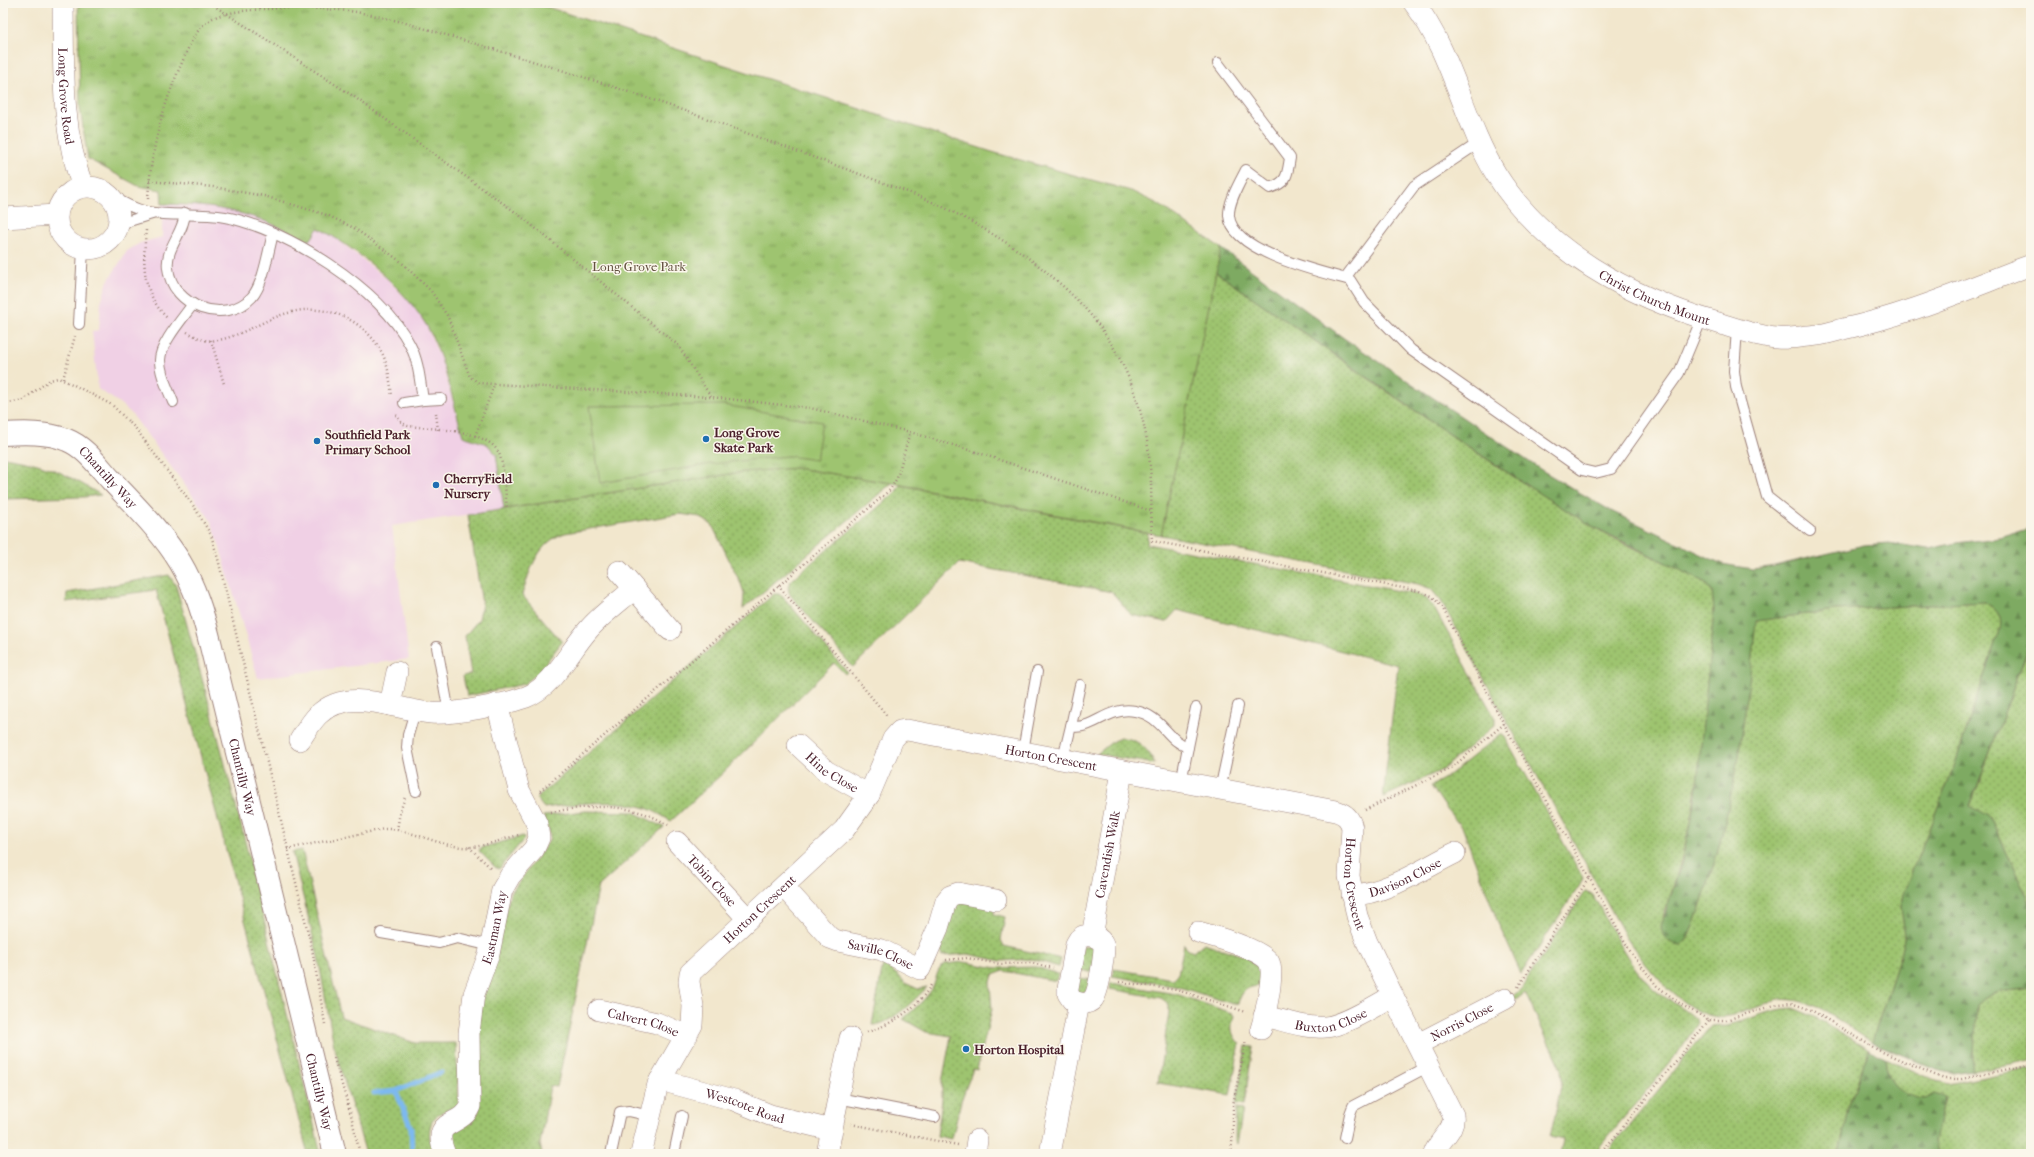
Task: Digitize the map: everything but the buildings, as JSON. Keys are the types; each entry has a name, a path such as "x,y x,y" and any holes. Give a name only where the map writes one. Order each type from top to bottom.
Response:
{"street":[{"name":"Long Grove Road","path":"63,3 65,105 74,165 83,187"},
{"name":"Christ Church Mount","path":"1414,3 1427,20 1440,44 1480,142 1496,174 1518,206 1551,238 1578,259 1610,278 1653,300 1737,329 1777,338 1811,336 1856,327 1897,316 2031,265"},
{"path":"83,187 95,188 106,193 117,208 119,218 117,229 113,236 103,245 93,249 83,249 73,245 64,238 57,225 57,215 60,204 72,191 83,187"},
{"path":"3,218 57,215"},
{"name":"Chantilly Way","path":"3,424 36,423 50,429 71,442 91,458 167,543 187,574 198,601 210,642 335,1154"},
{"name":"Chantilly Way","path":"3,434 50,436 71,442"},
{"path":"619,571 670,630"},
{"path":"300,740 318,715 335,705 363,700 415,711 449,713 525,697 541,688 592,626 634,589"},
{"path":"390,705 397,672"},
{"path":"497,704 517,786 533,817"},
{"name":"Horton Crescent","path":"641,1154 660,1080 687,1036 692,1025 692,997 688,982 690,973 840,835 869,795 893,739 900,731 915,731 1023,751 1122,772 1336,811 1349,818 1353,832 1349,869 1352,895 1363,933 1393,996 1452,1111 1454,1119 1451,1128 1437,1145 1434,1154"},
{"name":"Hine Close","path":"798,745 826,771 869,795"},
{"name":"Cavendish Walk","path":"1092,936 1122,772"},
{"name":"Eastman Way","path":"445,1154 440,1141 441,1131 449,1123 464,1115 470,1106 469,1033 470,1010 475,988 491,946 499,898 506,882 536,845 539,838 533,817"},
{"name":"Tobin Close","path":"678,842 748,919"},
{"name":"Davison Close","path":"1352,895 1368,894 1381,889 1455,853"},
{"name":"Saville Close","path":"784,887 830,938 882,950 918,974 938,928 946,901 950,896 958,893 996,900"},
{"path":"1198,932 1257,953 1269,962 1272,972 1262,1022"},
{"path":"1086,936 1092,936 1102,941 1104,946 1098,978 1093,999 1087,1003 1079,1003 1071,999 1068,992 1074,954 1079,939 1086,936"},
{"name":"Buxton Close","path":"1262,1022 1311,1027 1328,1027 1340,1023 1393,996"},
{"name":"Norris Close","path":"1418,1044 1505,999"},
{"path":"1050,1154 1079,1003"},
{"name":"Calvert Close","path":"599,1010 656,1023 687,1036"},
{"path":"827,1154 850,1038"},
{"name":"Westcote Road","path":"660,1080 734,1100 770,1115 832,1125"}],"lane":[{"path":"1218,63 1290,158 1287,175 1281,184 1270,188 1246,170 1234,195 1229,216 1235,231 1255,248 1299,265 1350,280 1364,302 1411,350 1582,470 1595,473 1611,469 1679,373 1702,318"},
{"path":"1345,278 1414,186 1480,142"},
{"path":"106,193 131,207 147,212 185,213 231,218 274,234 302,248 334,268 368,294 386,312 402,332 413,350 423,400"},
{"path":"117,229 136,218 158,213"},
{"path":"185,213 181,230 169,255 168,268 175,288 193,304 207,310 223,311 238,307 251,298 260,280 274,234"},
{"path":"79,324 83,249"},
{"path":"173,402 163,373 161,358 165,345 193,304"},
{"path":"1737,329 1734,371 1736,387 1767,497 1810,531"},
{"path":"404,404 423,400 441,399"},
{"path":"437,647 449,713"},
{"path":"1023,751 1037,672"},
{"path":"1063,760 1080,685"},
{"path":"1220,790 1238,706"},
{"path":"1180,782 1196,708"},
{"path":"415,711 406,748 416,791"},
{"path":"1071,726 1082,727 1114,711 1135,711 1153,718 1179,743 1188,747"},
{"path":"381,933 439,943 457,938 491,946"},
{"path":"1345,1138 1350,1114 1354,1106 1429,1066"},
{"path":"838,1098 935,1117"},
{"path":"611,1154 620,1112 624,1111 650,1116"},
{"path":"674,1154 682,1116"}],"path":[{"path":"210,3 353,96 518,214 678,345 711,397"},
{"path":"147,212 149,181 160,120 176,76 196,33 209,20 225,14 265,10 322,8 371,15 565,71 664,103 890,186 957,214 1014,249 1053,277 1080,302 1106,336 1127,372 1142,418 1149,452 1152,541 1419,590 1432,596 1442,607 1504,724 1630,951 1650,979 1672,998 1709,1020 1726,1020 1778,1004 1791,1004 1815,1012 1878,1050 1944,1079 1962,1079 2031,1064"},
{"path":"149,181 214,187 264,196 327,215 354,228 391,254 424,284 448,317 470,377 479,383 711,397 810,408 910,432 979,453 1151,511"},
{"path":"145,241 144,271 150,293 159,310 178,327 200,338 211,340 228,337 293,311 317,310 336,314 360,327 379,348 387,367 393,402"},
{"path":"3,404 29,397 54,378 62,379 79,324"},
{"path":"211,340 224,384"},
{"path":"475,436 494,385"},
{"path":"394,408 400,420 408,426 475,436 489,441 498,451 502,467 507,508"},
{"path":"533,817 778,585 890,490 897,478 910,432"},
{"path":"778,585 900,731"},
{"path":"1349,818 1450,769 1504,724"},
{"path":"397,830 404,799 409,793 416,791"},
{"path":"287,849 378,830 397,830 433,842 469,847 543,813 568,809 626,808 651,816 684,836 678,842"},
{"path":"469,847 506,882"},
{"path":"1505,999 1518,986 1589,878"},
{"path":"1599,1154 1614,1138 1709,1020"},
{"path":"1230,1154 1233,1132 1233,1105 1243,1048 1246,1040 1262,1022"},
{"path":"832,1125 976,1147"}],"shaded area":[{"name":"Southfield Park Primary School","path":"162,204 212,207 241,212 275,225 307,241 312,238 318,227 333,236 387,279 411,304 426,325 441,361 463,436 487,444 496,454 504,509 392,526 409,659 258,678 216,534 210,519 131,413 118,402 98,389 92,331 99,330 101,302 108,281 127,251 140,243 162,237"}],"green space":[{"name":"Long Grove Park","path":"78,3 535,3 992,152 1131,191 1158,204 1221,248 1161,535 892,483 796,468 743,472 504,509 496,454 487,444 463,436 445,371 431,334 411,303 366,260 349,247 318,228 312,238 307,241 288,231 254,217 237,212 202,206 162,204 161,190 138,186 88,159 80,108"},
{"path":"1221,248 1345,339 1543,471 1613,512 1722,564 1752,569 1770,567 1864,545 1889,543 1929,549 1956,543 1999,538 2031,528 2031,640 1970,806 1988,816 1992,821 2031,905 2031,988 1995,993 1982,1000 1977,1005 1973,1071 1954,1074 1937,1070 1872,1042 1900,956 1905,934 1901,907 1903,894 1955,764 2000,630 2001,625 1999,615 1995,610 1984,602 1835,610 1756,621 1746,701 1733,783 1714,864 1702,903 1687,940 1681,945 1669,942 1664,937 1661,926 1682,861 1696,795 1714,610 1712,592 1706,583 1594,527 1540,494 1439,427 1216,272"},
{"path":"1216,272 1496,466 1606,534 1706,583 1712,592 1714,610 1704,727 1699,766 1686,843 1662,917 1687,940 1702,903 1714,864 1733,783 1746,701 1755,621 1835,610 1984,602 1995,610 1999,615 2001,625 2000,630 1955,764 1903,894 1901,907 1905,934 1900,956 1872,1042 1827,1013 1803,1002 1778,1000 1725,1017 1705,1014 1678,998 1654,974 1626,937 1441,601 1431,589 1418,584 1161,535"},
{"name":"Long Grove Skate Park","path":"724,405 822,422 816,460 788,456 711,464 600,483 589,406"},
{"path":"3,457 31,462 54,470 101,495 84,497 3,499"},
{"path":"796,468 892,483 743,609 744,593 741,584 712,525 700,517 680,514 565,533 556,537 548,543 536,558 522,595 562,642 537,674 524,684 467,696 463,676 471,674 465,636 479,619 482,604 468,515 743,472"},
{"path":"900,485 1148,533 1147,544 1420,595 1427,599 1434,608 1495,718 1495,725 1442,770 1383,797 1398,665 1177,610 1166,622 1131,615 1112,592 959,563 853,667 791,596 788,590 788,585 792,579 895,493"},
{"path":"169,575 176,586 212,714 243,833 321,1154 308,1154 156,590 66,602 67,593"},
{"path":"774,594 779,594 785,599 847,672 845,674 834,663 724,772 671,821 646,808 621,803 595,803 544,808 536,798"},
{"path":"2031,640 2031,905 1992,821 1988,816 1970,807"},
{"path":"1501,734 1505,737 1583,878 1580,885 1521,974 1497,920 1463,829 1448,811 1431,786 1447,777"},
{"path":"1120,738 1126,738 1142,745 1155,764 1097,754 1113,741"},
{"path":"585,811 633,812 664,827 599,886 557,1087 550,1086 540,1144 542,1154 455,1154 450,1134 474,1120 479,1111 477,1043 480,1007 510,894 549,841 550,834 543,816"},
{"path":"523,836 524,839 499,869 479,851 481,848"},
{"path":"302,850 341,1017 415,1043 456,1043 459,1103 453,1108 442,1112 433,1120 430,1136 434,1154 366,1154 334,1046 318,957 292,852"},
{"path":"1587,891 1593,895 1620,945 1645,980 1659,993 1692,1015 1698,1023 1677,1054 1594,1154 1560,1154 1563,1140 1550,1137 1562,1082 1561,1069 1525,993 1509,1005 1507,1001 1521,989 1583,894"},
{"path":"952,900 994,907 994,914 1005,917 1001,940 1004,946 1061,959 1059,967 1032,959 1001,961 968,954 942,956 940,945"},
{"path":"1204,943 1259,961 1263,986 1247,989 1242,994 1238,1003 1233,1004 1179,987 1112,976 1114,969 1173,979 1178,974 1184,944 1187,949 1193,952"},
{"path":"1083,946 1094,946 1094,973 1076,969"},
{"path":"964,962 997,968 1036,967 1058,974 1056,981 1004,971 993,975 990,985 992,1009 977,1070 973,1069 961,1101 952,1139 937,1136 942,1100 942,1082 951,1036 926,1032 903,1019 919,1005 932,989 939,970 944,964"},
{"path":"883,964 899,976 905,983 918,989 927,987 909,1005 894,1017 879,1024 872,1025"},
{"path":"1074,977 1092,980 1084,994 1077,992"},
{"path":"1111,983 1176,994 1232,1013 1234,1016 1232,1031 1240,1044 1230,1095 1158,1083 1169,1004 1161,998 1110,989"},
{"path":"2031,988 2031,1060 1973,1071 1977,1005 1988,996 1995,993"},
{"path":"1793,1008 1815,1017 1869,1049 1848,1108 1839,1154 1606,1154 1709,1028 1735,1023 1776,1010"},
{"path":"1246,1046 1253,1047 1244,1105 1236,1104"},
{"path":"1869,1049 1885,1058 1887,1070 1891,1080 1897,1088 1907,1094 1921,1099 1934,1094 1945,1097 1935,1141 1938,1154 1839,1154 1848,1108"},
{"path":"1885,1058 1933,1080 1948,1084 2031,1068 2031,1154 1938,1154 1935,1141 1945,1097 1923,1099 1912,1097 1899,1091 1888,1073"},
{"path":"1236,1108 1243,1109 1237,1144 1235,1142"}],"waterway":[{"path":"396,1091 441,1072"},
{"path":"374,1093 396,1091 411,1128 412,1154"}],"place":[{"name":"Long Grove Skate Park","path":"706,439"},
{"name":"Southfield Park Primary School","path":"317,441"},
{"name":"CherryField Nursery","path":"436,485"},
{"name":"Horton Hospital","path":"966,1049"}]}
